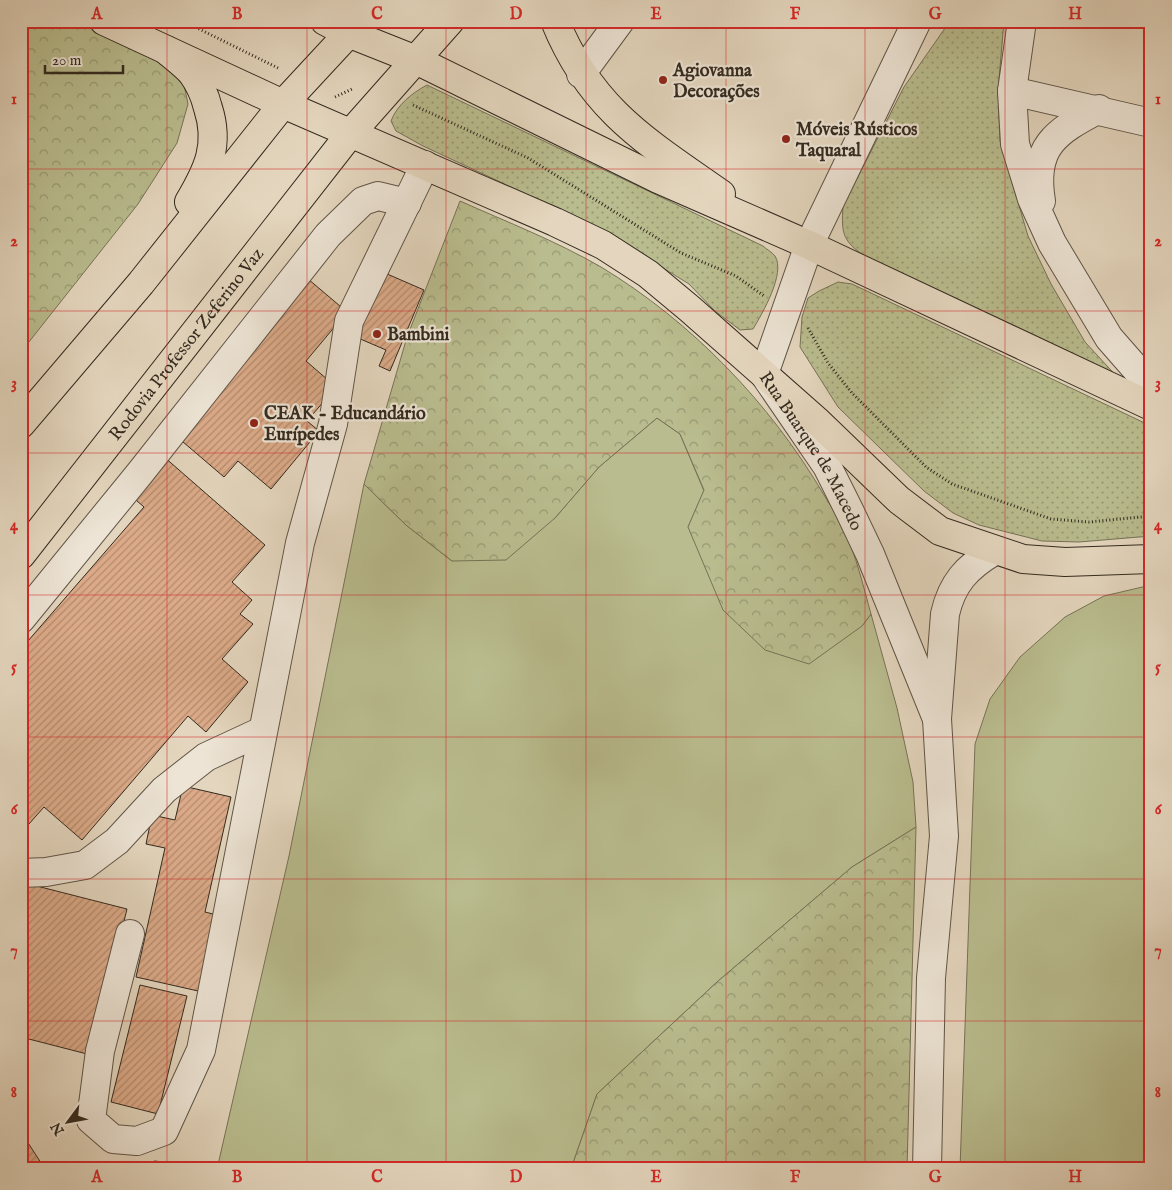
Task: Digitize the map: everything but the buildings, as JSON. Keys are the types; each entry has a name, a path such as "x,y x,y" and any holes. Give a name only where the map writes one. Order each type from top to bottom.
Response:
{"main road":[{"path":"104,21 282,104 426,165 603,245 648,274 764,374 898,500 940,531 994,551 1023,559 1065,562 1151,559"},
{"name":"Rodovia Professor Zeferino Vaz","path":"21,555 350,134 450,21"},
{"path":"555,21 582,74 610,110 645,140 767,227"},
{"path":"21,424 141,283 344,25 658,180 809,245 1151,406"},
{"path":"141,283 198,186 214,146 212,118 204,93 192,73 166,50"}],"street":[{"path":"582,74 620,21"},
{"path":"1022,21 1012,91 1015,144 1032,199 1052,243 1109,338 1151,386"},
{"name":"Rua Buarque de Macedo","path":"911,24 809,245 764,374 826,466 849,510 870,554 937,719"},
{"path":"1012,91 1099,109 1151,123"},
{"path":"1052,243 1041,199 1038,173 1047,146 1077,121 1099,109"},
{"path":"130,934 100,1051 91,1120 113,1139 137,1141 164,1131 201,1050 300,544 334,424 349,320 426,165"},
{"path":"21,619 140,474 328,235 363,200 378,196 407,203"},
{"path":"927,1169 931,978 944,836 937,719 945,614 949,598 973,563 994,551"},
{"path":"21,873 46,872 85,865 117,842 164,790 206,757 262,731"}],"green space":[{"path":"21,21 104,21 166,50 183,80 188,104 177,143 138,204 21,352"},
{"path":"950,21 1004,21 998,91 1000,141 1028,236 1051,284 1085,342 1120,380 867,258 853,247 845,237 843,231 843,206 904,87"},
{"path":"427,85 763,246 775,256 778,263 777,272 771,293 753,329 740,330 715,311 689,284 597,227 423,146 396,131 391,121 397,110 411,96"},
{"path":"460,201 549,240 601,267 667,313 726,367 779,428 803,461 841,523 855,559 871,614 862,626 809,664 765,650 723,610 688,527 704,490 680,434 657,418 599,467 555,518 506,560 452,561 406,525 364,484 407,337"},
{"path":"838,282 852,284 1151,426 1151,536 1079,542 1042,541 979,525 953,513 924,491 838,407 800,347 802,317 808,298"},
{"path":"657,418 680,434 704,491 688,527 862,626 871,614 897,708 913,782 916,827 852,867 717,982 597,1094 571,1169 217,1169 289,856 364,484 406,525 452,561 555,518 599,467"},
{"path":"1151,585 1151,1169 960,1169 975,744 990,699 1020,657 1065,617 1104,596"},
{"path":"916,827 907,1169 571,1169 597,1094 717,982 852,867"}],"place":[{"name":"Agiovanna Decorações","path":"663,80"},
{"name":"Móveis Rústicos Taquaral","path":"786,139"},
{"name":"Bambini","path":"377,334"},
{"name":"CEAK - Educandário Eurípedes","path":"254,423"}]}
